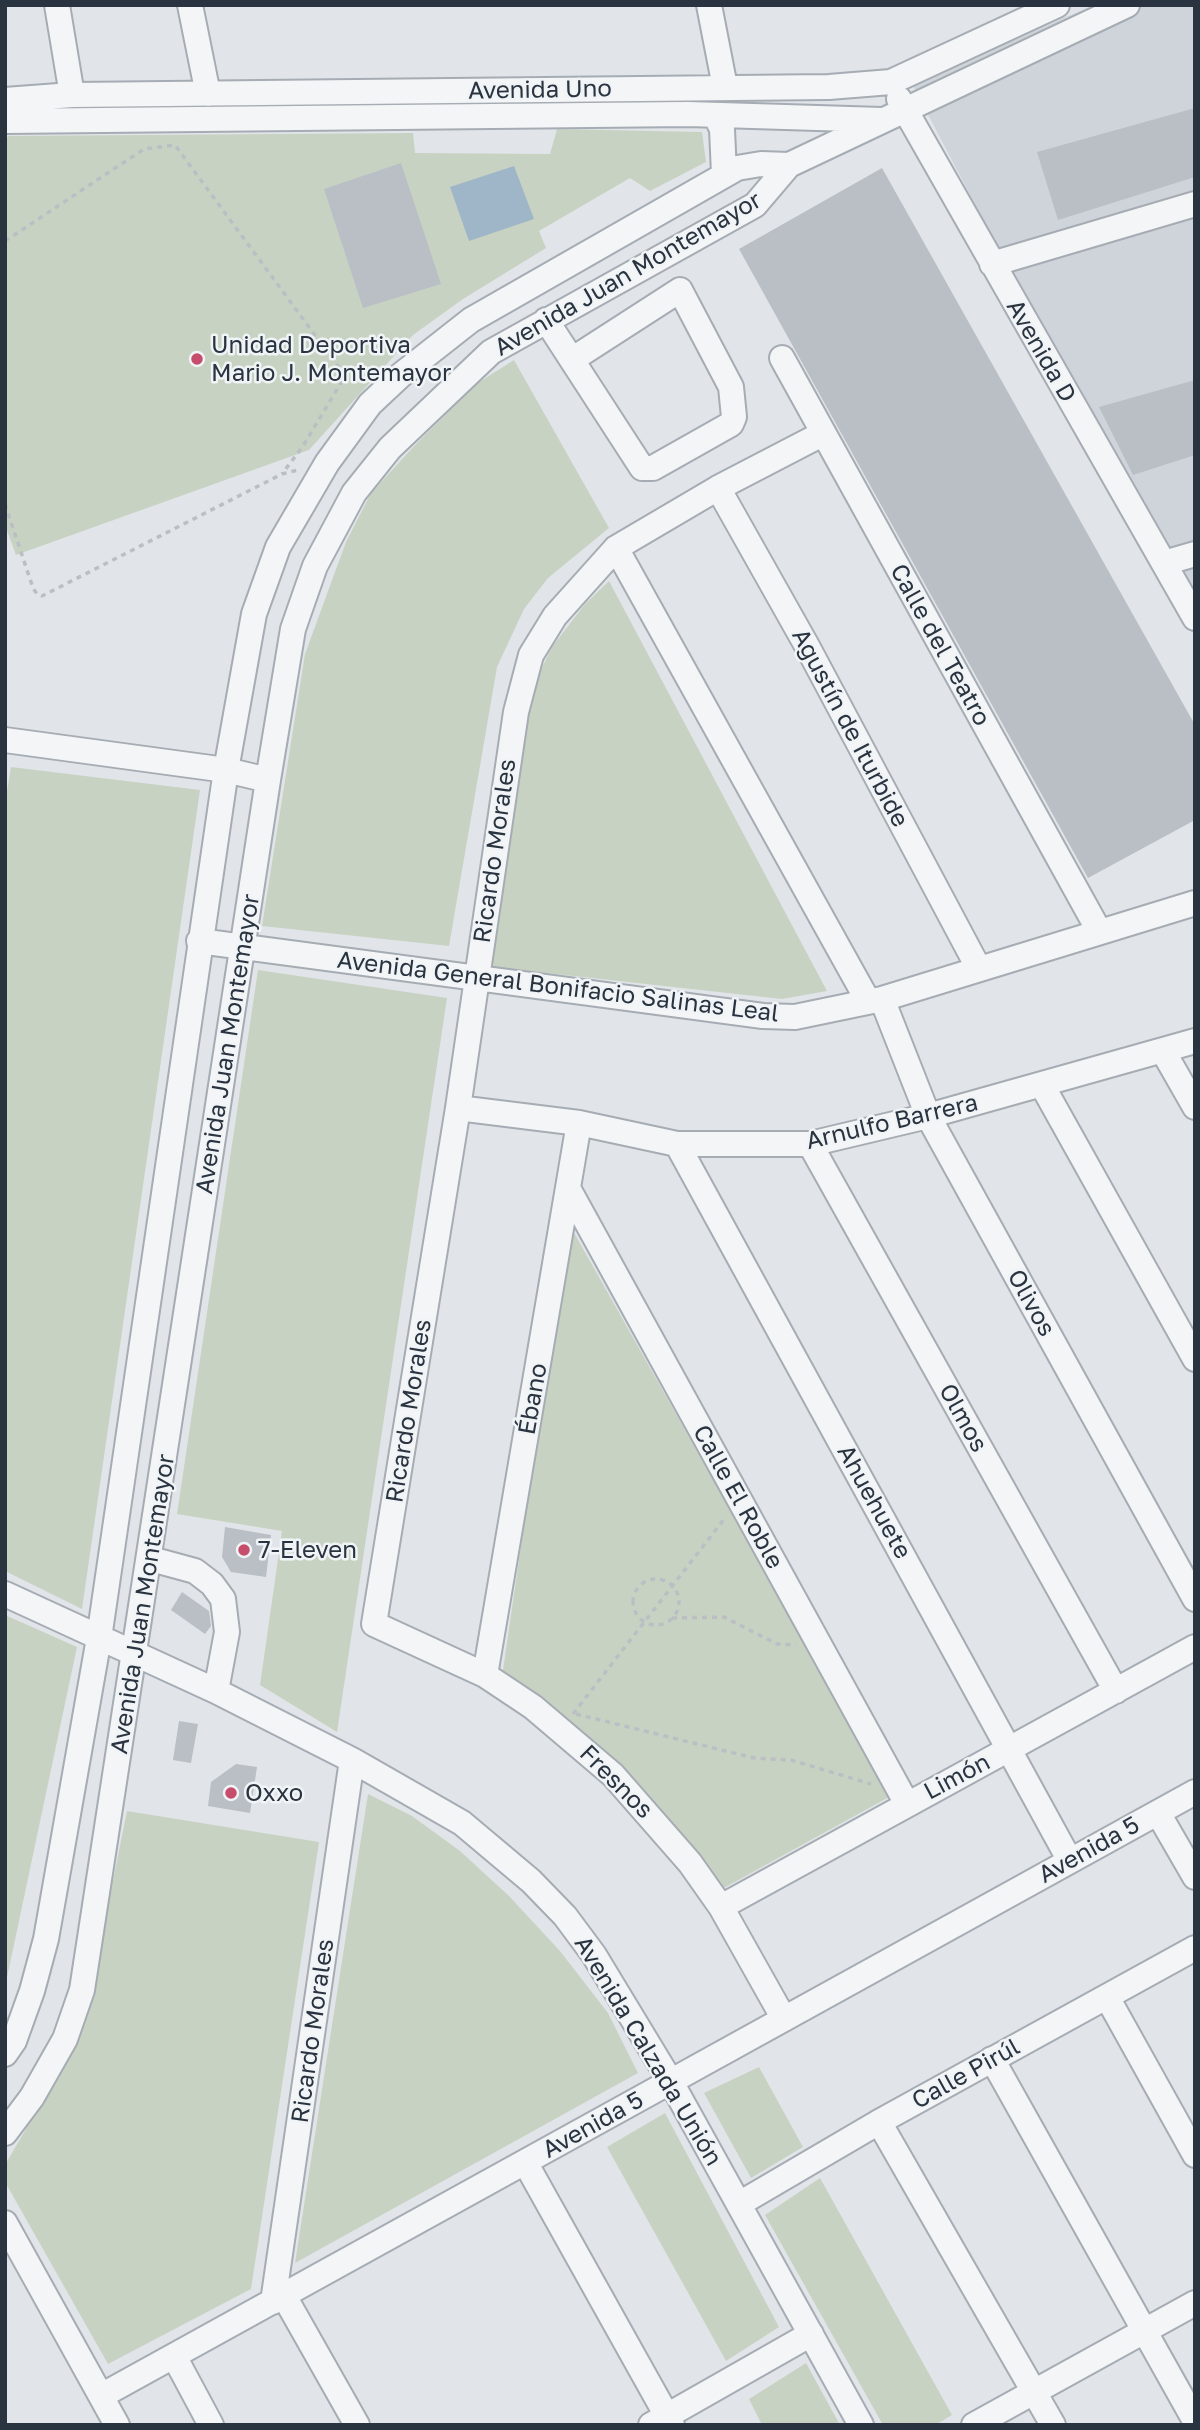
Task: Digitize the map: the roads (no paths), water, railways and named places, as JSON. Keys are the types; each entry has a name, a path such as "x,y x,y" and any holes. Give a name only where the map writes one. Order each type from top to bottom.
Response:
{"street":[{"path":"58,5 72,95"},
{"path":"190,5 208,94"},
{"path":"709,5 725,87"},
{"name":"Avenida Uno","path":"5,100 72,95 829,87 891,82 1058,5"},
{"name":"Avenida Uno","path":"5,121 896,116 1127,5"},
{"name":"Avenida D","path":"891,82 896,116 992,264 1195,618"},
{"path":"715,115 722,129 724,174"},
{"name":"Avenida Juan Montemayor","path":"5,2133 32,2097 65,2039 82,1990 268,780 293,629 310,578 335,523 354,493 396,440 491,352 755,205 789,165 896,116"},
{"name":"Avenida Juan Montemayor","path":"5,2054 14,2041 32,1992 46,1939 99,1638 226,770 254,614 278,547 327,463 370,404 401,375 471,320 724,174 737,168 761,164 789,165"},
{"path":"992,264 1195,204"},
{"path":"546,320 642,468 653,468 731,424 735,405 732,387 680,290 659,258"},
{"path":"573,359 680,290"},
{"path":"471,320 491,352"},
{"name":"Calle del Teatro","path":"782,358 1099,931"},
{"name":"Ricardo Morales","path":"374,1624 458,1108 516,712 531,655 555,616 616,548 718,488 822,433"},
{"name":"Agustín de Iturbide","path":"718,488 807,646 979,969"},
{"name":"Olivos","path":"616,548 874,1000 928,1116 1195,1599"},
{"path":"1164,564 1195,554"},
{"path":"5,740 226,770 268,780"},
{"name":"Avenida General Bonifacio Salinas Leal","path":"200,941 763,1016 821,1014 1195,903"},
{"name":"Arnulfo Barrera","path":"458,1108 579,1123 677,1144 810,1144 928,1116 1195,1041"},
{"path":"1163,1051 1195,1108"},
{"path":"1042,1085 1195,1359"},
{"name":"Ébano","path":"485,1675 579,1123"},
{"name":"Ahuehuete","path":"677,1144 1070,1861"},
{"name":"Olmos","path":"810,1144 1116,1691"},
{"name":"Calle El Roble","path":"569,1190 904,1799"},
{"path":"150,1559 195,1571 212,1584 223,1599 227,1632 216,1691"},
{"name":"Avenida Calzada Unión","path":"5,1594 216,1691 352,1760 462,1823 531,1881 565,1916 594,1955 671,2082 861,2425"},
{"name":"Fresnos","path":"374,1624 485,1675 568,1722 652,1816 721,1908 784,2019"},
{"name":"Limón","path":"721,1908 904,1799 1009,1750 1195,1647"},
{"name":"Ricardo Morales","path":"278,2299 352,1760"},
{"name":"Avenida 5","path":"101,2396 1195,1792"},
{"path":"1158,1812 1195,1877"},
{"name":"Calle Pirúl","path":"739,2204 879,2122 1195,1948"},
{"path":"1107,1997 1195,2155"},
{"path":"992,2059 1195,2421"},
{"path":"879,2122 1053,2425"},
{"path":"525,2162 663,2422 811,2334"},
{"path":"5,2223 117,2425"},
{"path":"278,2299 296,2317 357,2425"},
{"path":"974,2425 1195,2303"},
{"path":"174,2356 211,2425"}],"water":[{"path":"514,166 534,219 469,241 450,187"}],"place":[{"name":"Unidad Deportiva Mario J. Montemayor","path":"197,359"},
{"name":"7-Eleven","path":"244,1550"},
{"name":"Oxxo","path":"231,1793"}]}
